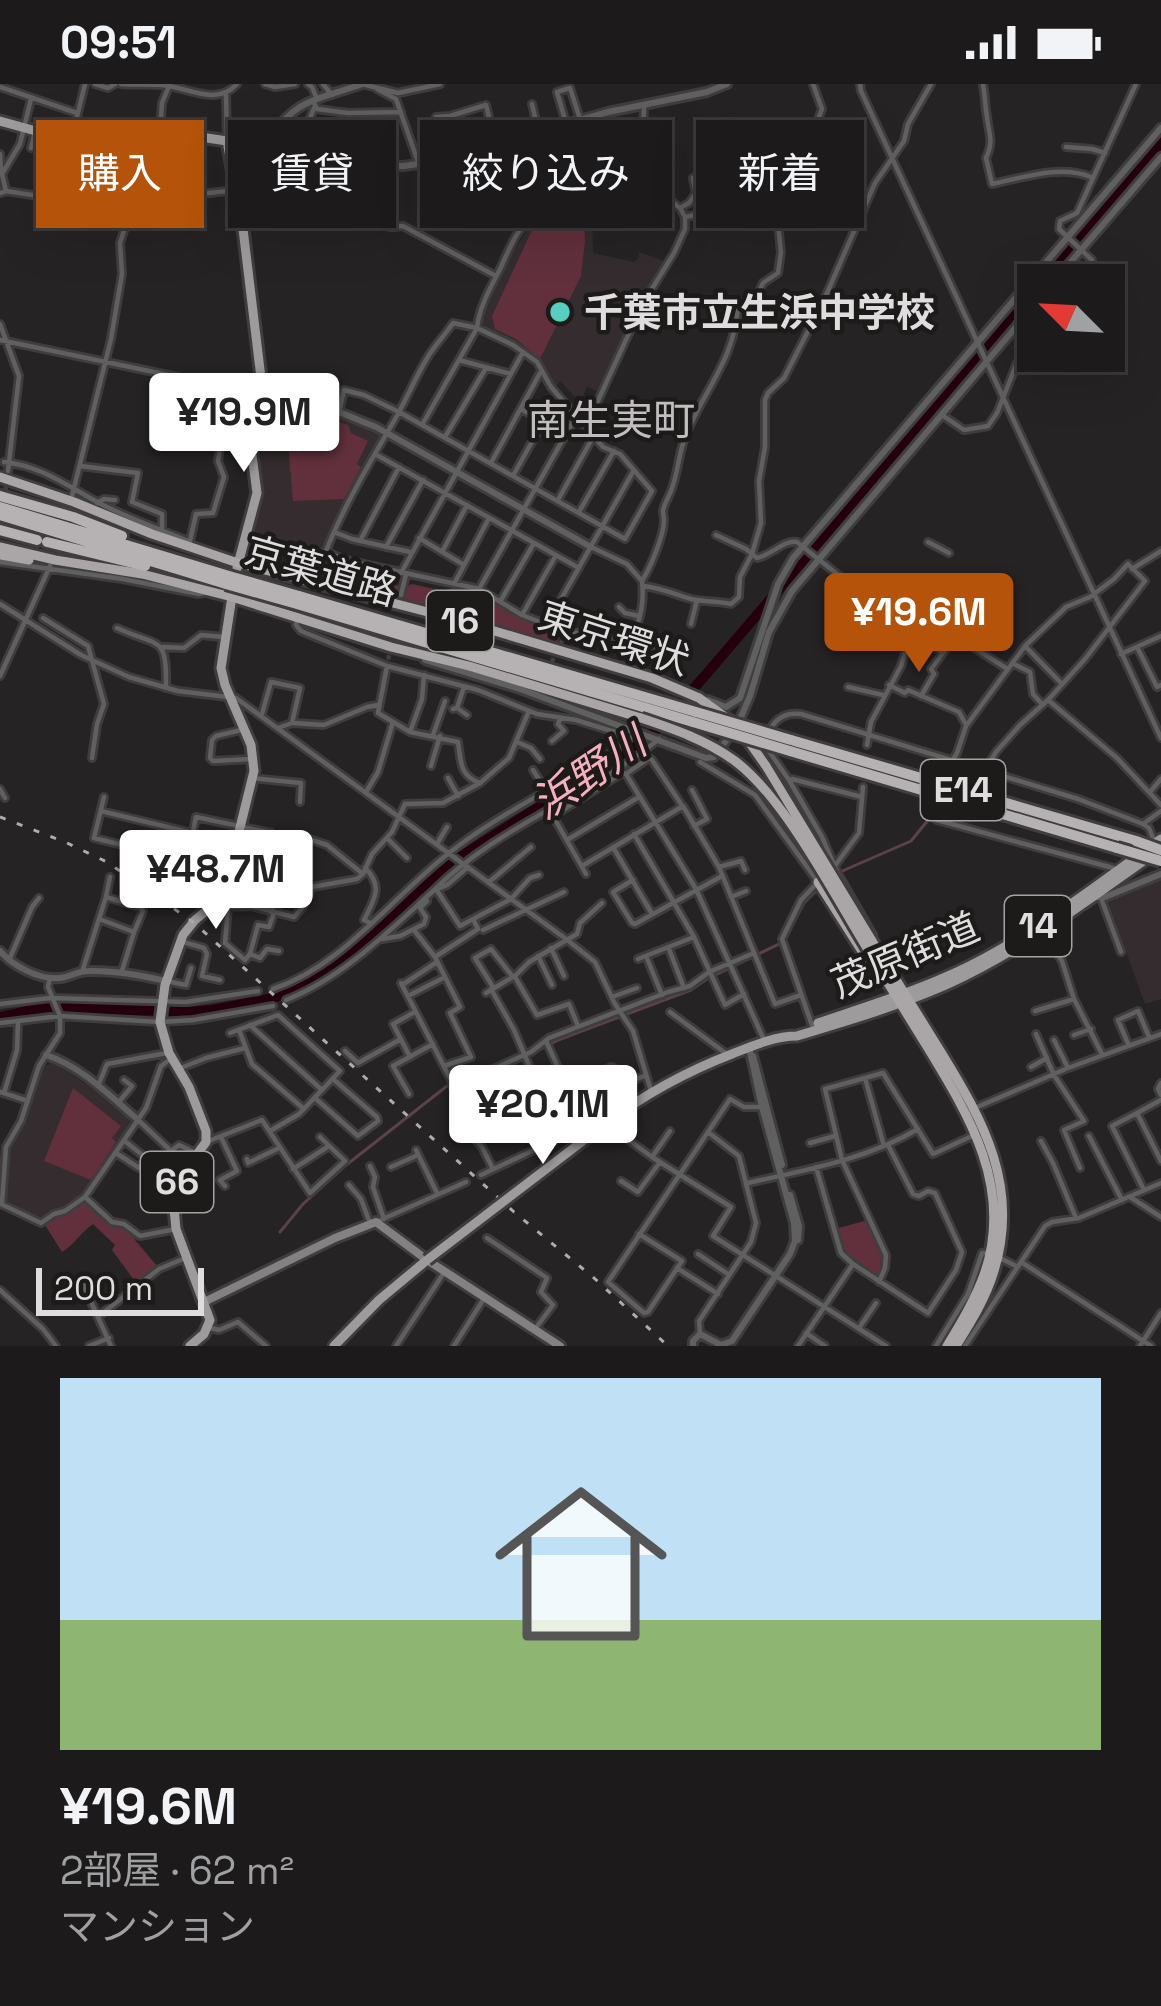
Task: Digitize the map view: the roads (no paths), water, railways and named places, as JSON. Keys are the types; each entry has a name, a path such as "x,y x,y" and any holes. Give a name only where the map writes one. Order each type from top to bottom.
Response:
{"highway":[{"name":"東京環状","path":"4,469 21,483 238,563 451,618 699,698 766,766 977,1134 992,1190 993,1255"},
{"name":"京葉道路","path":"2,502 201,577 648,709 694,717"},
{"path":"2,502 74,517 206,564 226,582"},
{"path":"1,530 201,577"},
{"name":"東京環状","path":"0,555 142,574 209,591 226,582 298,606 391,647 648,709 739,764 761,785 873,951"},
{"name":"E14","path":"694,717 1160,845"},
{"name":"E14","path":"694,717 1161,861"},
{"name":"16","path":"818,883 880,980 901,997"},
{"name":"東京環状","path":"901,997 975,1108 995,1156 1001,1187 1001,1228 956,1346"}],"main road":[{"path":"0,121 35,132"},
{"path":"204,138 227,141"},
{"name":"66","path":"227,141 228,146"},
{"name":"66","path":"209,1328 176,1228 173,1191 206,1142 204,1124 170,1055 160,1022 180,941 193,922 216,904 231,868 252,778 253,758 245,729 221,668 226,582 238,563 256,501 251,448 262,396 242,228"},
{"name":"茂原街道","path":"901,997 982,959 1094,895 1117,871 1160,845"},
{"name":"茂原街道","path":"334,1346 427,1260 651,1091 749,1047 959,979 1043,931 1160,845"},
{"path":"204,1302 376,1221 427,1260 560,1346"},
{"path":"190,1346 209,1328"}],"street":[{"path":"17,94 20,84"},
{"path":"75,120 85,84"},
{"path":"94,84 108,88 166,85 191,93 226,94 237,84"},
{"path":"265,84 295,84"},
{"path":"308,84 315,102 309,120"},
{"path":"323,84 332,95"},
{"path":"283,120 289,112 362,84 398,92 440,84"},
{"path":"565,120 557,92 570,88 580,119 727,84"},
{"path":"813,84 822,109 818,120"},
{"path":"860,84 1161,738"},
{"path":"262,396 339,412 387,433 627,564 642,583 697,600 736,602 760,523 758,481 768,392 784,378 875,183 904,141 908,124 931,84"},
{"path":"983,84 992,136 986,158 992,184 1053,172 1081,172 1092,178"},
{"path":"1091,264 1089,256 1059,229 1060,221 1077,213 1136,84"},
{"path":"158,120 166,85"},
{"path":"0,87 77,113"},
{"path":"377,88 396,99 419,164 396,166"},
{"path":"226,94 227,141"},
{"path":"2,174 20,144 31,99"},
{"path":"315,102 349,113 401,112"},
{"path":"532,104 536,120"},
{"path":"644,105 644,120"},
{"path":"437,120 488,106 491,120"},
{"path":"699,698 726,706 736,702 787,566 1161,128"},
{"path":"32,148 35,132"},
{"path":"1066,147 1106,153"},
{"path":"0,154 3,192 36,197"},
{"path":"1070,264 1161,157"},
{"path":"680,208 696,193 694,178"},
{"path":"479,590 576,416 596,405 641,305 674,253 685,217 672,202"},
{"path":"685,217 696,215"},
{"path":"396,225 496,276"},
{"path":"72,496 105,362 122,274 120,243 125,228"},
{"path":"422,424 477,328 496,276 523,228"},
{"path":"633,635 640,616 642,583 662,534 663,510 686,434 728,354 738,304 757,296 763,283 778,273 782,252 779,228"},
{"path":"317,576 375,454 400,412 427,358 453,323 477,328 524,351 603,447 620,454 652,491 625,539 446,437 400,412 364,395 344,389 339,412"},
{"path":"0,324 4,341 19,376 4,469 40,471 190,544 196,514 213,513 222,486 218,461 226,387 4,341"},
{"path":"391,647 710,758 718,754 750,696 769,632 792,591 1017,326"},
{"path":"401,596 411,553 524,351"},
{"path":"459,360 511,374"},
{"path":"941,415 964,430 982,429 992,421 1017,363"},
{"path":"446,437 486,368"},
{"path":"491,463 542,370"},
{"path":"520,410 565,434"},
{"path":"0,416 14,420"},
{"path":"513,475 543,422"},
{"path":"558,500 594,436"},
{"path":"579,512 614,452"},
{"path":"375,454 579,568"},
{"path":"80,466 138,473 132,502 164,516 162,531"},
{"path":"359,541 399,467"},
{"path":"547,624 634,470"},
{"path":"386,547 423,480"},
{"path":"97,502 116,500"},
{"path":"442,552 467,505"},
{"path":"454,584 490,518"},
{"path":"334,532 411,553"},
{"path":"716,536 757,558 790,541 803,546 862,594 918,624"},
{"path":"419,538 464,565"},
{"path":"501,601 534,542"},
{"path":"928,542 949,553"},
{"path":"325,551 345,560 479,590 522,615 566,632 633,635 643,644 665,648"},
{"path":"1132,569 1161,551"},
{"path":"0,555 199,594 209,591"},
{"path":"522,615 556,555"},
{"path":"947,770 966,726 1024,646 1066,607 1093,595 1128,564 1145,581 1062,685 996,752 985,770"},
{"path":"0,676 50,568"},
{"path":"867,745 910,635 944,596"},
{"path":"691,623 697,600"},
{"path":"0,604 93,662 166,688 230,697 262,715 566,939 595,962 633,1031 651,1091"},
{"path":"298,606 296,625 301,631 387,666 464,686 529,711 618,733 636,731"},
{"path":"619,607 640,616"},
{"path":"925,617 1030,672 1033,694 1117,758 1150,792 1161,808 1143,824"},
{"path":"44,618 88,646 104,704 92,758"},
{"path":"117,628 160,644 166,688"},
{"path":"162,647 184,648 201,635 224,637"},
{"path":"921,696 934,674 932,669 956,636"},
{"path":"1120,654 1161,636"},
{"path":"926,641 943,653"},
{"path":"1024,646 1062,685"},
{"path":"1138,646 1156,687 1161,685"},
{"path":"387,666 379,712 410,732 458,742 466,776 481,783"},
{"path":"410,732 422,699 424,676"},
{"path":"262,715 271,682 300,688 292,723"},
{"path":"889,685 958,712 966,726"},
{"path":"464,686 455,708 467,716"},
{"path":"848,687 883,695"},
{"path":"430,766 445,701"},
{"path":"278,728 292,723 324,725 379,705"},
{"path":"216,904 251,906 294,917 312,887 358,879 408,802 437,805 481,783 508,758 529,711"},
{"path":"873,951 869,923 789,779 763,746 772,725 791,713 1078,799 1143,824 1160,845"},
{"path":"1153,721 1161,717"},
{"path":"552,741 564,731 558,724 561,718"},
{"path":"366,792 393,722"},
{"path":"245,729 216,736 210,758 253,758"},
{"path":"272,989 315,970 449,853 616,750 636,731"},
{"path":"286,1000 327,980 466,866 659,740"},
{"path":"517,742 540,759"},
{"path":"508,758 514,768"},
{"path":"586,874 553,816 649,758 719,867 775,1004 801,994"},
{"path":"700,761 755,795 818,883 801,900 783,934 813,1028"},
{"path":"533,770 547,792"},
{"path":"626,774 696,890 765,1042"},
{"path":"252,778 301,783 300,802"},
{"path":"448,778 458,796"},
{"path":"1150,792 1161,778"},
{"path":"789,779 862,797"},
{"path":"835,867 859,833 863,787"},
{"path":"0,789 5,798"},
{"path":"692,790 707,819 694,826"},
{"path":"104,796 94,838 187,861 196,817 271,833"},
{"path":"567,840 640,796"},
{"path":"582,866 683,806"},
{"path":"931,807 928,813 937,820 1117,871"},
{"path":"100,811 192,833"},
{"path":"437,844 448,826"},
{"path":"463,828 470,838"},
{"path":"634,834 694,938 725,1004 744,994"},
{"path":"228,907 225,944 245,960 258,925 268,927 306,838 327,845 374,876 377,895 364,920 370,923"},
{"path":"387,838 407,857"},
{"path":"488,882 531,847"},
{"path":"613,847 652,914"},
{"path":"172,881 177,858"},
{"path":"719,867 741,861 745,870"},
{"path":"1120,952 1094,895 1161,874"},
{"path":"434,890 460,926 511,899 539,875"},
{"path":"633,880 613,892 635,924 722,876"},
{"path":"83,970 110,877"},
{"path":"730,897 746,891"},
{"path":"483,930 563,892"},
{"path":"106,897 143,911 121,973"},
{"path":"9,961 40,898"},
{"path":"376,940 420,928 426,920 420,911 425,898"},
{"path":"490,990 578,934 580,923 602,903"},
{"path":"100,919 134,932"},
{"path":"473,920 478,929 402,984 452,1080 464,1129 493,1169"},
{"path":"414,929 436,959 460,1007 450,1013 471,1057 444,1066"},
{"path":"1043,931 1062,961 1074,999 1103,1056"},
{"path":"638,959 694,938"},
{"path":"180,941 204,948 202,976 220,980"},
{"path":"668,947 685,988"},
{"path":"551,948 564,976"},
{"path":"250,954 260,958 266,949 279,951"},
{"path":"540,1091 475,958 491,949 537,1015 569,1004 578,1026"},
{"path":"0,951 25,970 50,978 83,970 186,985 191,968"},
{"path":"452,1080 501,1066 578,1026 685,988 710,971 755,953"},
{"path":"538,956 552,985"},
{"path":"646,956 662,995"},
{"path":"408,996 445,977"},
{"path":"50,978 60,1033 46,1055 21,1121 3,1146 1,1206 40,1223 86,1197 146,1108 161,1066 170,1055"},
{"path":"612,997 638,988"},
{"path":"0,1004 50,998 163,1002 258,991"},
{"path":"1035,1011 1074,999"},
{"path":"0,1023 60,1016 193,1020 273,1006"},
{"path":"410,1057 393,1024 416,1011"},
{"path":"1129,1046 1118,1020 1138,1011 1150,1038"},
{"path":"670,1012 728,1055"},
{"path":"230,1033 278,1015 340,1071 304,1109 269,1131"},
{"path":"18,1021 17,1050 2,1093 28,1102"},
{"path":"250,1025 322,1090"},
{"path":"1074,1035 1090,1029"},
{"path":"239,1030 252,1064 304,1109"},
{"path":"1036,1034 1054,1075 1084,1121 1064,1130 1080,1168"},
{"path":"975,1108 1161,1034"},
{"path":"345,1051 358,1064 400,1039"},
{"path":"1054,1040 1068,1068"},
{"path":"546,1041 566,1087 611,1067 616,1086 646,1076"},
{"path":"409,1094 393,1066 433,1044"},
{"path":"749,1047 783,1175"},
{"path":"733,1346 796,1249 799,1233 749,1047"},
{"path":"178,1070 244,1048"},
{"path":"46,1055 98,1086 171,1151 179,1145 198,1154"},
{"path":"98,1086 107,1064 170,1055"},
{"path":"1031,1066 1047,1058"},
{"path":"501,1066 515,1100 550,1087"},
{"path":"879,1282 886,1255 842,1160 824,1089 883,1073 933,1154 977,1134"},
{"path":"315,1098 358,1136 378,1121 333,1078"},
{"path":"815,1167 841,1253 928,1313 960,1263 962,1252 934,1193 914,1194 886,1146 865,1078"},
{"path":"118,1103 132,1086 124,1080"},
{"path":"1144,1190 1112,1126 1161,1098 1161,1083"},
{"path":"640,1234 682,1261 644,1313 608,1282 679,1175 730,1099 744,1107 762,1107"},
{"path":"1136,1113 1161,1161"},
{"path":"206,1142 262,1120 310,1193 345,1161 320,1138"},
{"path":"481,1175 597,1120 731,1208 713,1235 886,1346"},
{"path":"748,1183 842,1160 886,1146 918,1129"},
{"path":"652,1157 670,1131"},
{"path":"708,1132 739,1156 756,1229 698,1325 700,1334 721,1346 733,1341 778,1277"},
{"path":"809,1143 835,1136"},
{"path":"1090,1136 1115,1191 1161,1217"},
{"path":"220,1137 237,1171 220,1180 225,1186"},
{"path":"116,1153 139,1168 146,1158 125,1141"},
{"path":"1041,1141 1076,1218"},
{"path":"293,1168 329,1146"},
{"path":"247,1159 248,1163 279,1148"},
{"path":"392,1167 417,1152 437,1193"},
{"path":"621,1181 638,1192 660,1162"},
{"path":"370,1166 375,1177 376,1221"},
{"path":"376,1221 466,1182"},
{"path":"956,1346 1045,1226 1161,1183"},
{"path":"349,1185 376,1221"},
{"path":"86,1197 112,1222 140,1236 176,1228"},
{"path":"487,1238 547,1278 541,1292 553,1305 535,1329"},
{"path":"936,1346 968,1294 982,1253 1020,1264 1151,1346"},
{"path":"698,1254 729,1275"},
{"path":"99,1316 160,1269 186,1258"},
{"path":"960,1263 976,1273"},
{"path":"798,1346 853,1264"},
{"path":"677,1268 718,1294"},
{"path":"396,1346 445,1271"},
{"path":"82,1282 110,1342 89,1346"},
{"path":"0,1290 56,1346"},
{"path":"457,1345 485,1297"},
{"path":"859,1328 876,1303"},
{"path":"1142,1344 1161,1313"},
{"path":"209,1328 219,1330 238,1322 263,1346"},
{"path":"693,1346 700,1334"},
{"path":"806,1334 826,1346"}],"waterway":[{"name":"浜野川","path":"0,1017 46,1007 213,1010 273,998 300,987 337,966 444,867 649,737 1161,142"},
{"path":"840,872 911,841 929,819"},
{"path":"787,935 804,903 818,889"},
{"path":"280,1232 345,1166 447,1086 507,1067 558,1040 691,990 781,943"}],"tunnel":[{"path":"3,509 7,479"},
{"path":"549,668 566,632"},
{"path":"387,666 393,636"},
{"path":"755,795 784,774"}],"railway":[{"path":"0,817 107,862 193,922 668,1346"}],"place":[{"name":"千葉市立生浜中学校","path":"560,312"}],"district":[{"name":"南生実町","path":"611,420"}]}
